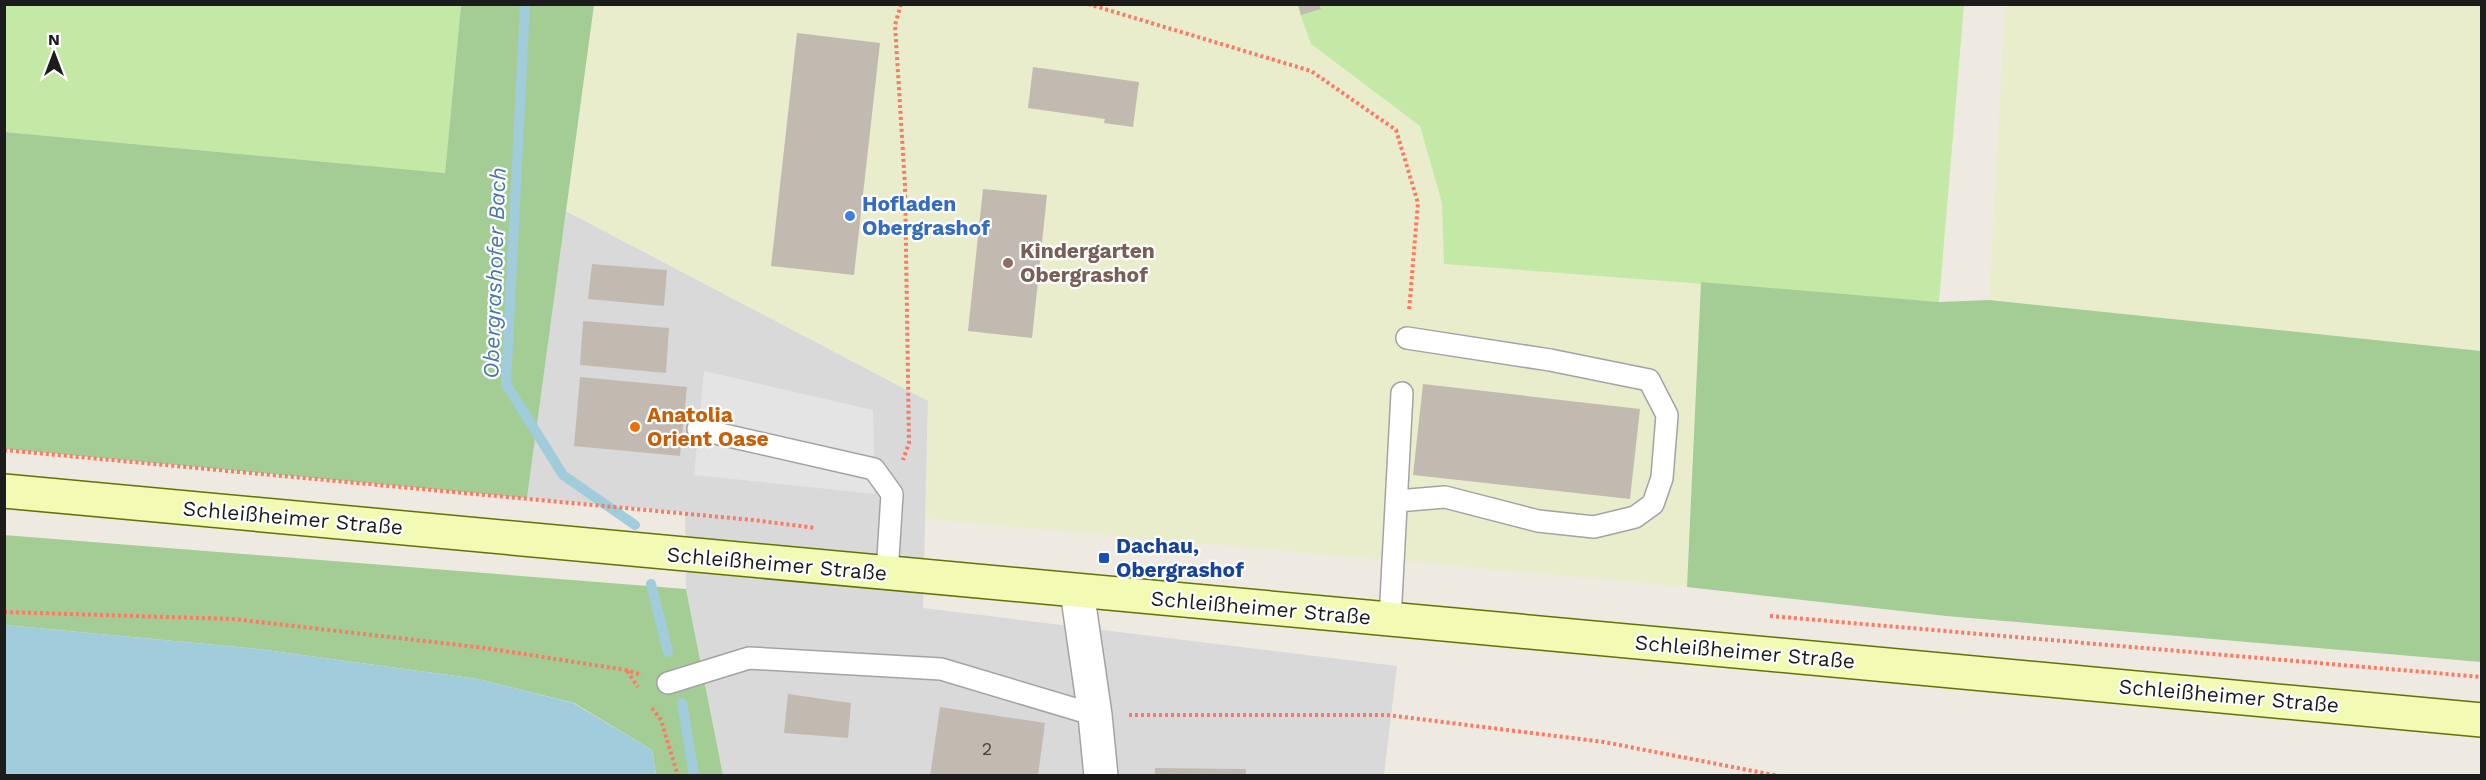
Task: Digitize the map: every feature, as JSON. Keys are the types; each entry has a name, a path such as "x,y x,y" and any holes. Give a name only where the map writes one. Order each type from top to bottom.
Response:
{"main road":[{"name":"Schleißheimer Straße","path":"4,491 2481,720"}],"street":[{"path":"1077,591 1095,715 1101,776"}],"lane":[{"path":"1397,501 1445,497 1538,521 1594,528 1635,517 1653,504 1662,478 1667,415 1649,380 1550,360 1407,338"},
{"path":"1390,619 1402,393"},
{"path":"698,429 874,469 892,494 887,574"},
{"path":"668,683 749,658 941,669 1095,715"}],"path":[{"path":"892,494 909,443 905,184 894,25 901,4"},
{"path":"1088,4 1311,71 1396,130 1418,203 1407,338"},
{"path":"4,450 753,520 822,529"},
{"path":"4,612 233,619 485,648 626,670 668,683"},
{"path":"1759,615 2481,677"},
{"path":"626,670 644,695"},
{"path":"650,704 661,720 678,776"},
{"path":"1095,715 1387,715 1604,742 1779,776"}],"shaded area":[{"path":"566,211 928,401 923,608 1397,666 1384,775 723,775 686,589 685,512 527,498"},
{"path":"704,371 873,410 875,494 694,475"}],"green space":[{"path":"4,5 461,5 445,173 5,132"},
{"path":"461,5 594,5 527,498 5,449 5,132 445,173"},
{"path":"594,5 1297,5 1311,44 1420,126 1442,203 1444,264 1701,282 1687,587 926,519 928,401 566,211"},
{"path":"1297,5 1964,5 1939,302 1444,264 1442,203 1420,126 1311,44"},
{"path":"2005,5 2481,5 2481,351 1989,300"},
{"path":"1701,282 1939,302 1989,300 2481,351 2481,662 1946,616 1687,587"},
{"path":"4,535 686,589 723,775 656,775 652,750 574,703 478,679 258,649 5,625"}],"water":[{"path":"5,625 258,649 478,679 573,703 652,750 656,775 5,775"}],"building":[{"path":"1298,4 1319,4 1321,9 1301,15"},
{"path":"797,33 880,43 854,275 771,266"},
{"path":"1033,67 1139,82 1133,127 1104,123 1105,119 1028,108"},
{"name":"Kindergarten Obergrashof","path":"983,189 1047,195 1032,338 968,331"},
{"path":"592,264 667,270 664,306 588,299"},
{"path":"583,321 669,328 666,373 580,365"},
{"path":"580,377 687,387 680,456 574,446"},
{"path":"1423,384 1640,409 1630,499 1413,475"},
{"path":"788,694 851,703 848,738 784,733"},
{"path":"940,707 1045,723 1038,776 930,776"},
{"path":"1155,768 1246,769 1246,776 1155,776"}],"waterway":[{"name":"Obergrashofer Bach","path":"525,4 506,384 563,475 635,525"},
{"path":"651,584 668,652"},
{"path":"682,703 694,776"}],"place":[{"name":"Hofladen Obergrashof","path":"850,216"},
{"name":"Kindergarten Obergrashof","path":"1008,263"},
{"name":"Anatolia Orient Oase","path":"635,427"},
{"name":"Dachau, Obergrashof","path":"1104,558"}]}
